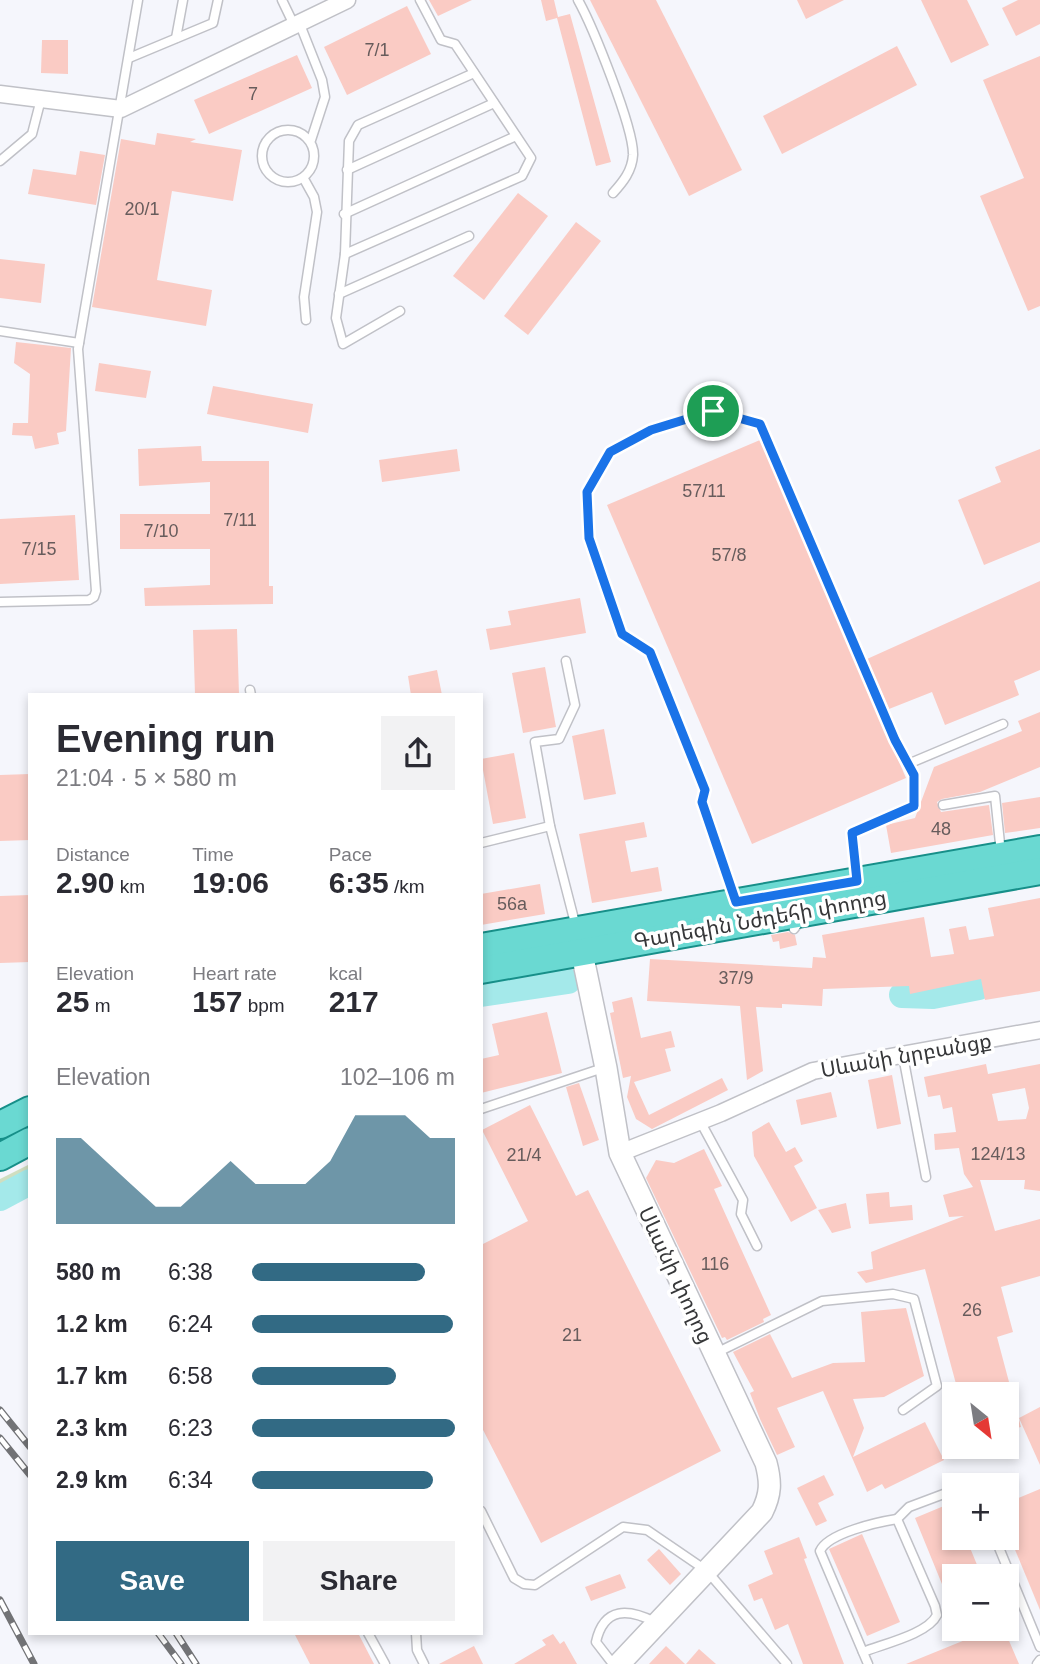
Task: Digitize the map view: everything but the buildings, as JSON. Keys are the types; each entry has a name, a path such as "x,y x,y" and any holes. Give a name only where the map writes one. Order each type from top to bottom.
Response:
{"main road":[{"name":"Գարեգին Նժդեհի փողոց","path":"752,918 857,881 1040,849"},
{"name":"Գարեգին Նժդեհի փողոց","path":"483,947 579,940 752,918 799,920 1040,871"},
{"name":"Գարեգին Նժդեհի փողոց","path":"483,969 579,940"},
{"path":"0,1125 28,1111"},
{"path":"0,1157 28,1142"}],"street":[{"path":"0,94 121,109 346,0"},
{"name":"Սևանի փողոց","path":"579,940 606,1068 620,1153 766,1463 771,1482 769,1498 762,1512 619,1664"},
{"name":"Սևանի նրբանցք","path":"620,1153 701,1121 813,1071 1040,1030"}],"lane":[{"path":"0,602 89,600 94,597 79,343 138,0"},
{"path":"176,38 183,0"},
{"path":"129,58 213,23 218,0"},
{"path":"282,0 297,24 322,80 325,97 311,140 315,161 304,178 283,183 266,171 261,151 273,133 293,129 311,140"},
{"path":"345,254 522,176 531,158 455,44 441,40 420,0"},
{"path":"578,0 589,18 625,119 633,154 628,176 613,193"},
{"path":"400,311 342,344 336,318 345,254 344,214 349,141 358,125 474,73"},
{"path":"0,160 32,134 41,99"},
{"path":"347,170 494,103"},
{"path":"344,214 516,136"},
{"path":"304,178 314,197 317,212 304,296 306,320"},
{"path":"339,294 469,236"},
{"path":"0,331 79,343"},
{"path":"752,918 702,802 705,790 650,652 622,634 589,538 587,492 610,452 651,430 713,411 760,424 895,740 914,775 914,806 852,833 857,881"},
{"name":"Սևանի փողոց","path":"566,661 575,705 559,739 535,742 550,826 579,940"},
{"path":"908,764 1003,724"},
{"path":"943,804 995,796 1002,856"},
{"path":"483,843 550,826"},
{"path":"903,1056 926,1177"},
{"path":"483,1108 606,1068"},
{"path":"701,1121 743,1200 741,1214 757,1246"},
{"path":"713,1354 822,1301 893,1294 914,1299 937,1386 903,1410"},
{"path":"868,1664 820,1551 823,1544 873,1523 897,1519 909,1507 942,1495"},
{"path":"483,1515 514,1578 524,1584 535,1585 623,1527 647,1530 707,1571 787,1664"},
{"path":"863,1652 923,1629 934,1621 937,1615 897,1519"},
{"path":"1000,1550 1040,1647"},
{"path":"613,1664 596,1642 601,1628 609,1619 623,1612 635,1612 658,1623"},
{"path":"369,1635 385,1664"},
{"path":"416,1635 417,1650 424,1664"}],"green space":[{"path":"28,1165 28,1190 0,1205 0,1179"}],"waterway":[{"path":"483,994 568,981"},
{"path":"902,995 933,996 979,987"},
{"path":"0,1198 28,1183"}],"railway":[{"path":"0,1410 28,1445"},
{"path":"0,1438 28,1473"},
{"path":"0,1600 34,1664"},
{"path":"159,1635 181,1664"},
{"path":"177,1635 196,1664"}],"route":[{"path":"713,411 760,424 895,740 914,775 914,806 852,833 857,881 736,902 702,802 705,790 650,652 622,634 589,538 587,492 610,452 651,430 713,411"}]}
